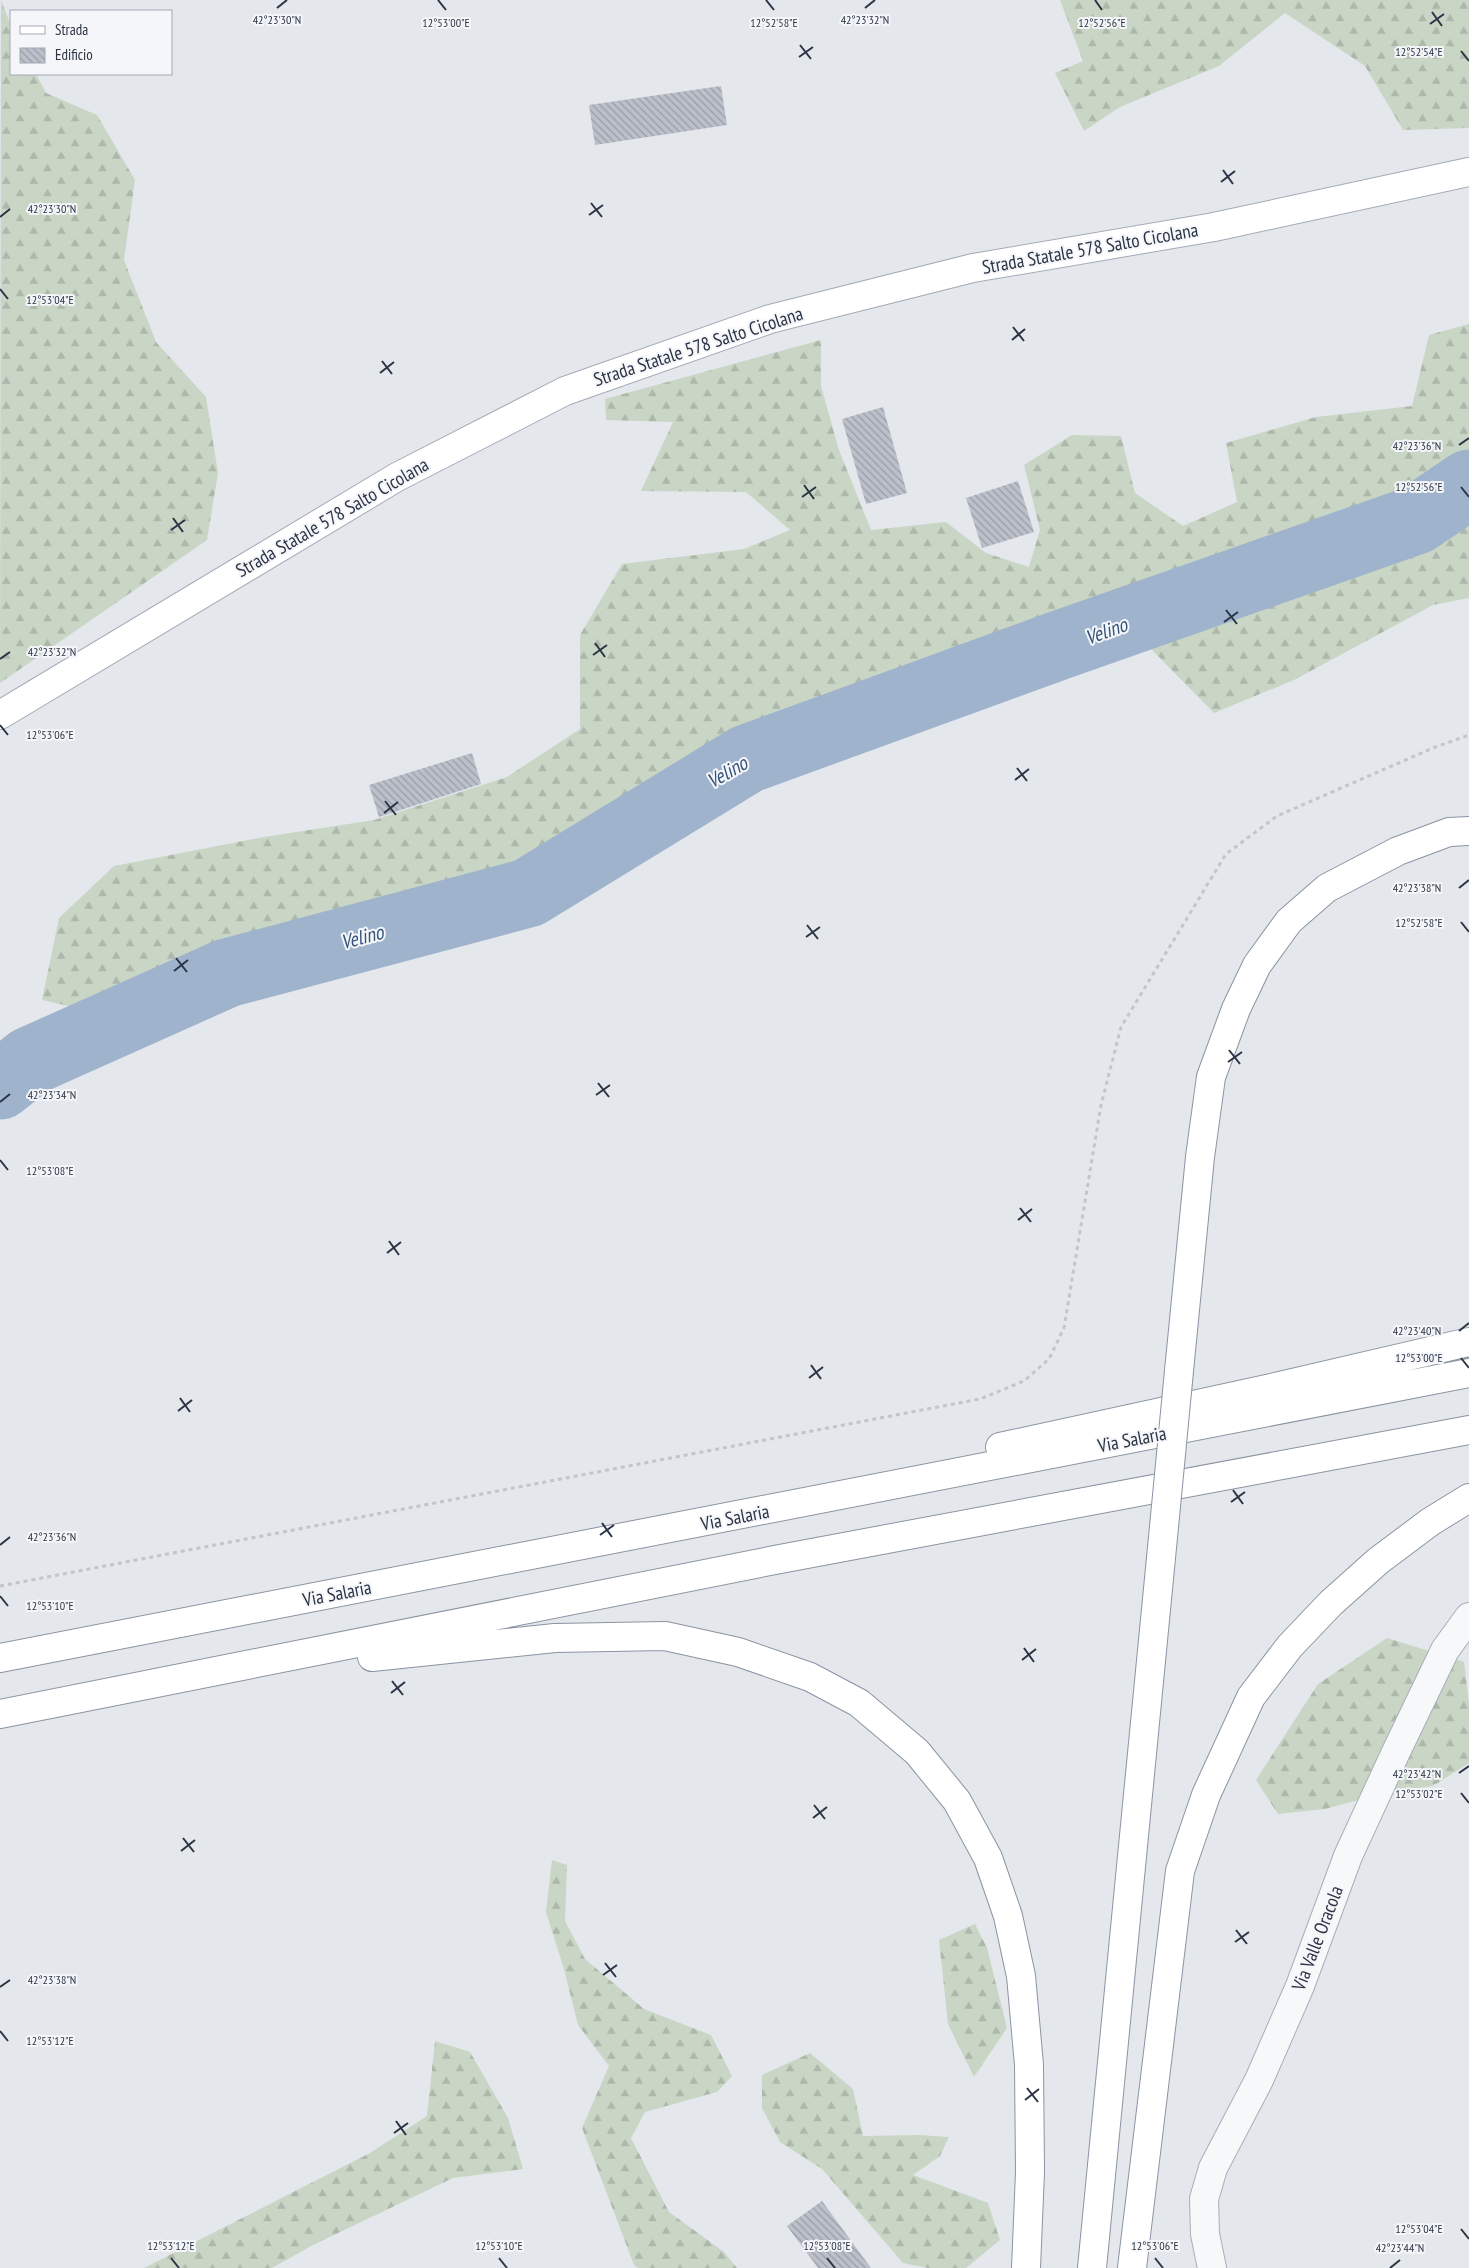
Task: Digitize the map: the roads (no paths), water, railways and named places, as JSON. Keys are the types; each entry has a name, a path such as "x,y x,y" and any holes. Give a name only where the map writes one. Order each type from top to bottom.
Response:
{"main road":[{"name":"Strada Statale 578 Salto Cicolana","path":"0,715 397,477 565,391 770,319 973,268 1214,227 1469,172"},
{"path":"1092,2268 1200,1157 1211,1077 1236,1009 1257,965 1289,921 1327,888 1398,851 1449,832 1469,831"},
{"path":"707,1522 1027,1440 1280,1386 1469,1342"},
{"name":"Via Salaria","path":"0,1658 1469,1373"},
{"path":"0,1714 780,1558 1469,1430"},
{"path":"1132,2268 1180,1872 1206,1795 1251,1697 1290,1646 1331,1602 1378,1561 1430,1522 1469,1498"},
{"path":"216,1672 555,1638 665,1636 738,1652 810,1677 859,1703 917,1752 957,1802 988,1858 1008,1916 1021,1976 1029,2065 1030,2172 1026,2268"}],"street":[{"name":"Via Valle Oracola","path":"1212,2268 1205,2234 1204,2199 1213,2168 1259,2080 1300,1986 1348,1856 1395,1754 1445,1650 1469,1618"}],"waterway":[{"name":"Velino","path":"0,1085 30,1061 227,973 528,893 747,759 1057,646 1416,520 1469,484"}]}
